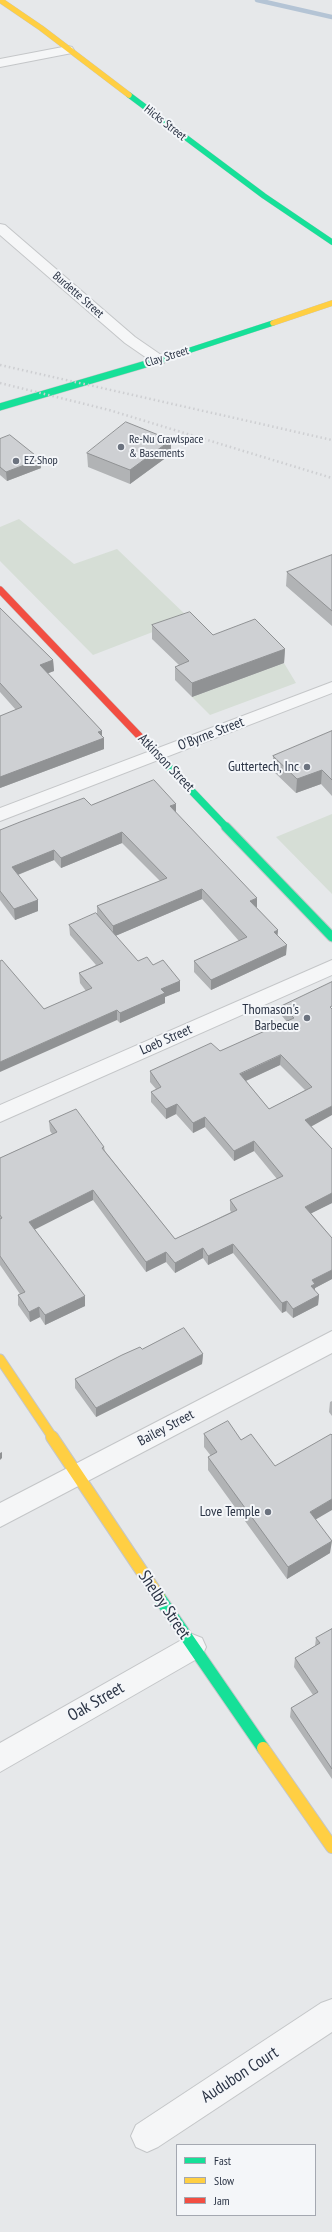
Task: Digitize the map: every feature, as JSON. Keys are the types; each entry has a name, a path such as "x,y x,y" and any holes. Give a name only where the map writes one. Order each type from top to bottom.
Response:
{"street":[{"name":"Hicks Street","path":"0,0 41,28 212,158 332,242"},
{"path":"0,64 68,50"},
{"name":"Burdette Street","path":"0,228 130,340 159,360"},
{"name":"Clay Street","path":"0,407 159,360 332,303"},
{"name":"Atkinson Street","path":"0,590 332,937"},
{"name":"O'Byrne Street","path":"0,816 332,687"},
{"name":"Loeb Street","path":"0,1114 332,967"},
{"name":"Bailey Street","path":"0,1516 332,1341"},
{"name":"Shelby Street","path":"0,1359 76,1476 192,1647 331,1844"},
{"name":"Oak Street","path":"0,1758 192,1647"},
{"name":"Audubon Court","path":"147,2136 332,2014"}],"shaded area":[{"path":"19,519 74,564 117,549 189,618 93,655 0,561 0,527"},
{"path":"284,663 296,683 210,715 192,697"},
{"path":"332,814 332,894 276,837"}],"building":[{"path":"126,422 171,440 130,470 87,453"},
{"path":"10,435 40,459 6,472 0,467 0,439"},
{"path":"332,555 332,611 287,572"},
{"path":"0,608 53,660 40,665 102,731 98,732 104,738 0,777 0,716 22,707 0,683"},
{"path":"190,612 213,635 255,619 285,649 192,683 175,667 189,661 152,625"},
{"path":"332,731 332,780 322,770 297,779 273,756"},
{"path":"154,780 176,804 170,806 257,898 250,901 278,930 274,932 287,945 211,980 194,961 247,937 202,889 113,926 97,906 167,878 122,832 61,858 54,850 12,867 38,900 14,909 0,891 0,830 84,798 91,805"},
{"path":"96,913 138,961 147,957 153,965 163,960 180,981 161,989 165,993 120,1013 117,1010 0,1062 0,961 2,960 44,1009 92,988 79,973 103,963 69,925"},
{"path":"332,982 332,1006 330,1007 332,1009 332,1106 305,1120 332,1149 332,1193 305,1207 332,1238 332,1270 312,1280 315,1284 311,1286 319,1295 293,1309 287,1301 282,1303 233,1244 208,1256 203,1248 175,1263 166,1252 146,1262 93,1190 29,1222 85,1296 45,1315 39,1307 29,1312 18,1295 25,1292 0,1256 0,1219 2,1218 0,1215 0,1158 57,1132 49,1121 76,1109 104,1147 102,1148 175,1239 237,1210 230,1200 283,1176 254,1141 234,1151 205,1117 193,1123 177,1104 166,1109 151,1092 161,1087 150,1071 211,1043 220,1051 294,1018 282,1006","holes":["281,1055 312,1087 269,1109 240,1074"]},
{"path":"184,1328 203,1354 96,1408 75,1379 122,1355 140,1347 142,1349"},
{"path":"228,1421 241,1440 251,1434 275,1466 331,1434 332,1435 332,1499 310,1512 332,1541 288,1567 208,1457 217,1452 204,1434"},
{"path":"332,1629 332,1769 291,1708 318,1692 295,1658 320,1643 316,1638"}],"waterway":[{"path":"257,0 332,17"}],"railway":[{"path":"0,365 332,440"},
{"path":"0,383 109,410 332,478"}],"traffic: fast":[{"path":"129,95 264,196 332,242"},
{"path":"0,407 159,360 273,323"},
{"path":"146,743 332,937"},
{"path":"159,1597 263,1748"}],"traffic: slow":[{"path":"0,0 41,28 129,95"},
{"path":"273,323 332,303"},
{"path":"0,1359 159,1597"},
{"path":"263,1748 332,1847"}],"traffic: jam":[{"path":"0,590 146,743"}],"place":[{"name":"Re-Nu Crawlspace & Basements","path":"121,447"},
{"name":"EZ Shop","path":"16,461"},
{"name":"Guttertech, Inc","path":"307,767"},
{"name":"Thomason's Barbecue","path":"307,1018"},
{"name":"Love Temple","path":"268,1512"}]}
